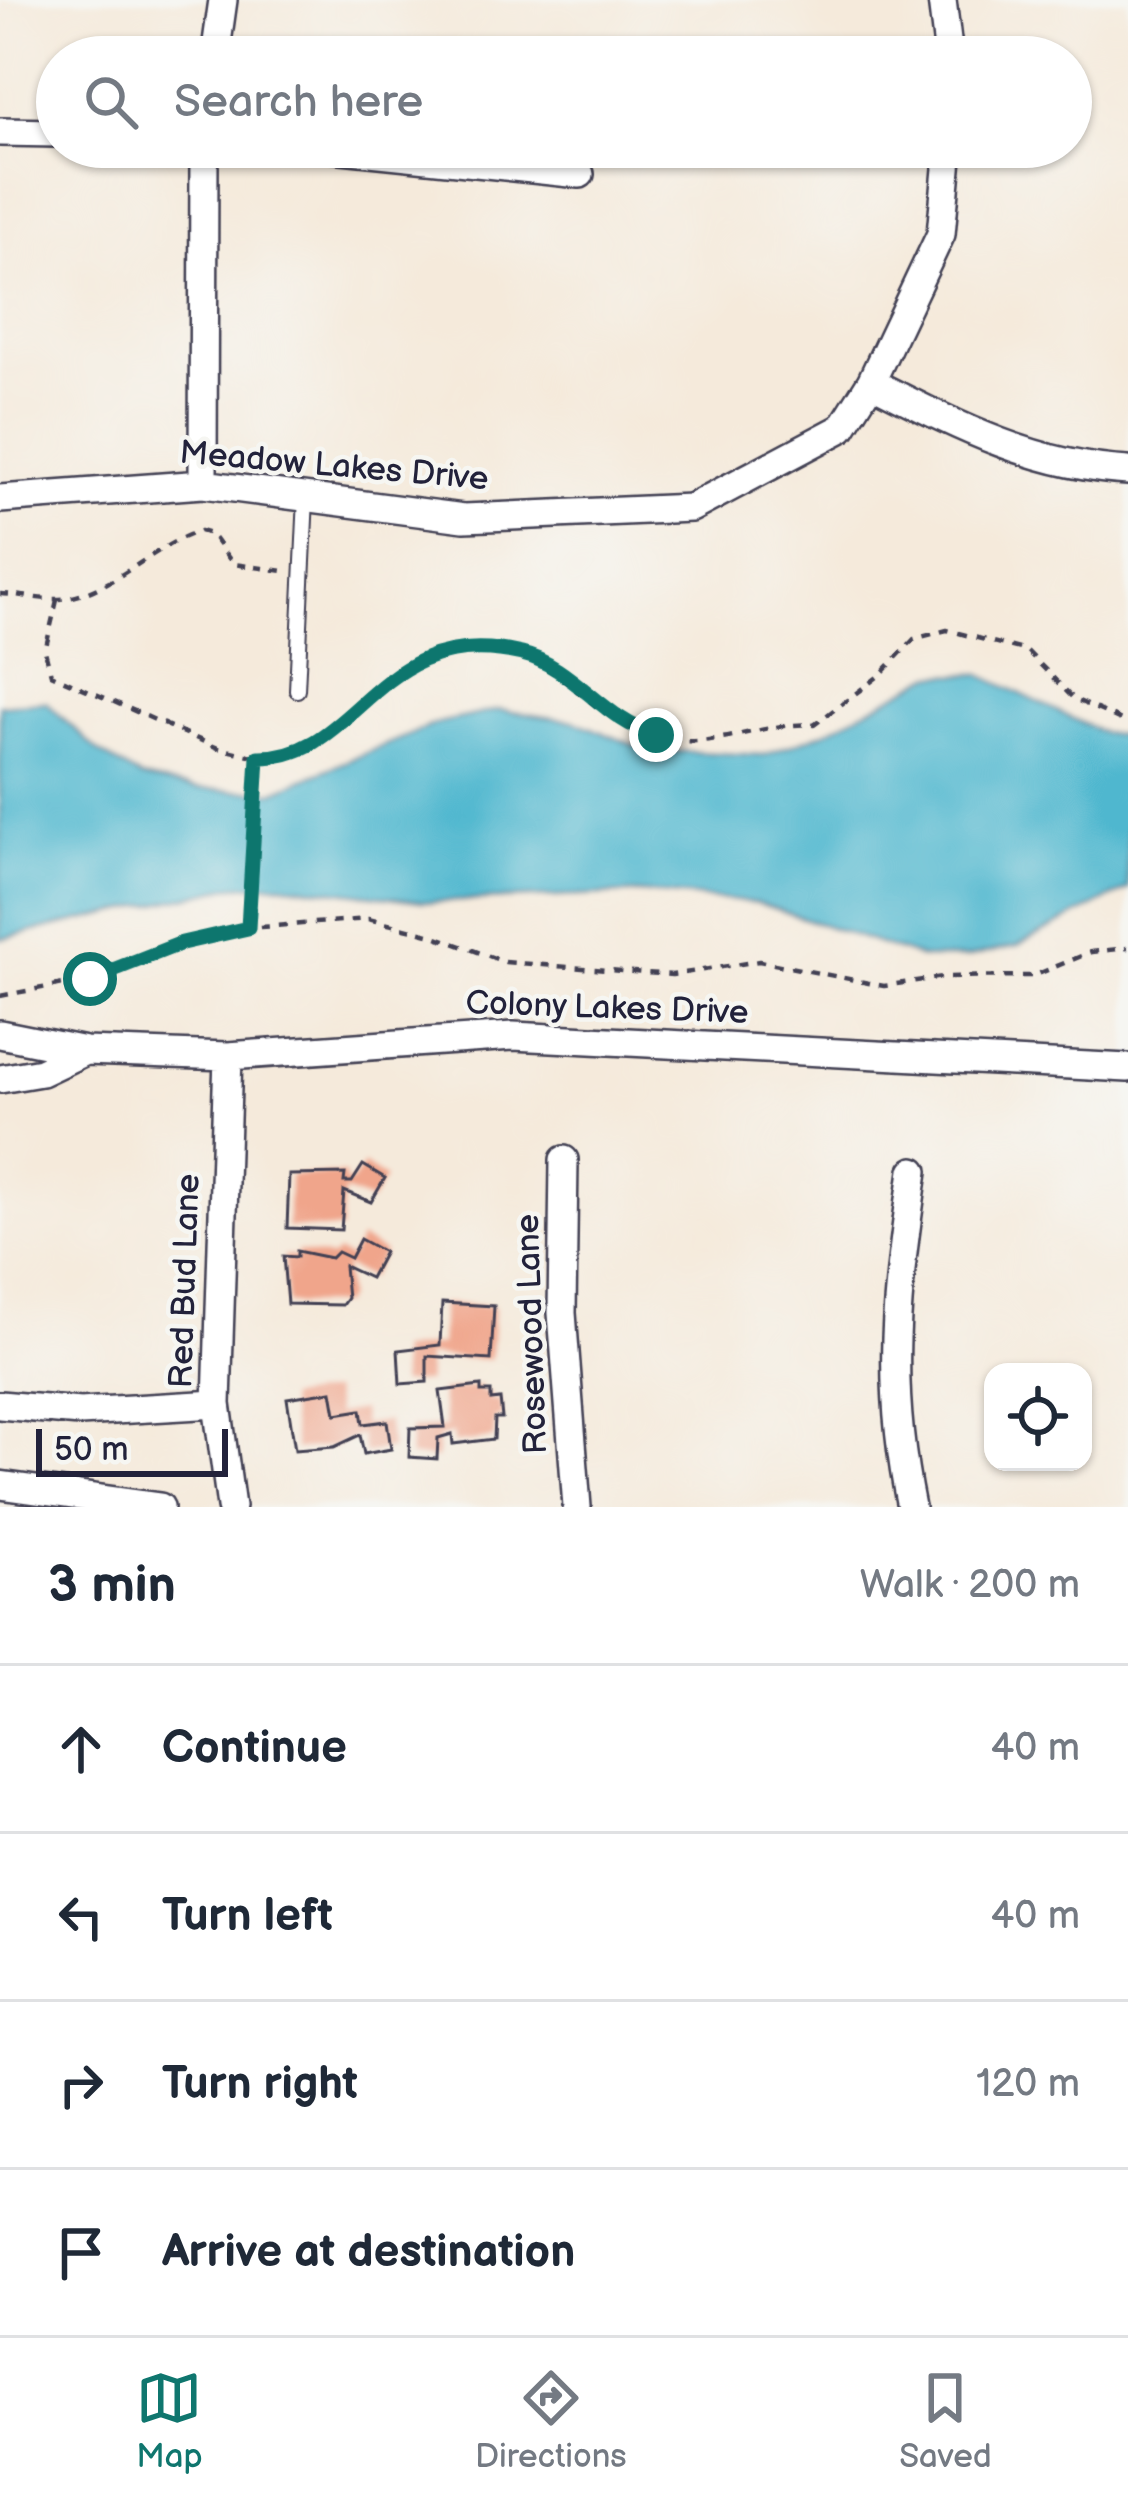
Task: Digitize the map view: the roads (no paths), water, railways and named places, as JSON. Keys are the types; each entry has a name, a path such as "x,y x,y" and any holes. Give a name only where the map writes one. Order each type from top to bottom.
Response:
{"street":[{"path":"218,36 223,0"},
{"path":"942,0 946,36"},
{"path":"0,132 36,133"},
{"path":"203,484 204,168"},
{"path":"523,168 580,174"},
{"name":"Meadow Lakes Drive","path":"0,499 203,484 464,518 691,508 842,428 871,382 940,234 947,168"},
{"path":"871,382 993,443 1088,469 1128,470"},
{"name":"Colony Lakes Drive","path":"0,1034 85,1051 228,1056 513,1036 1128,1068"},
{"name":"Colony Lakes Drive","path":"0,1079 41,1072 85,1051"},
{"name":"Red Bud Lane","path":"228,1056 218,1404 231,1506"},
{"name":"Rosewood Lane","path":"564,1160 562,1313 577,1507"},
{"path":"911,1507 891,1362 914,1171"},
{"path":"0,1406 80,1412 218,1404"},
{"path":"0,1485 160,1507"},
{"path":"219,1507 231,1506"}],"lane":[{"path":"297,690 306,497"}],"water":[{"path":"979,674 1103,733 1128,736 1128,889 1016,946 966,958 921,958 758,903 650,893 431,902 280,884 233,886 0,939 0,705 46,702 99,752 141,778 197,789 273,792 438,723 499,710 574,721 646,750 765,755 825,732 932,675"}]}
